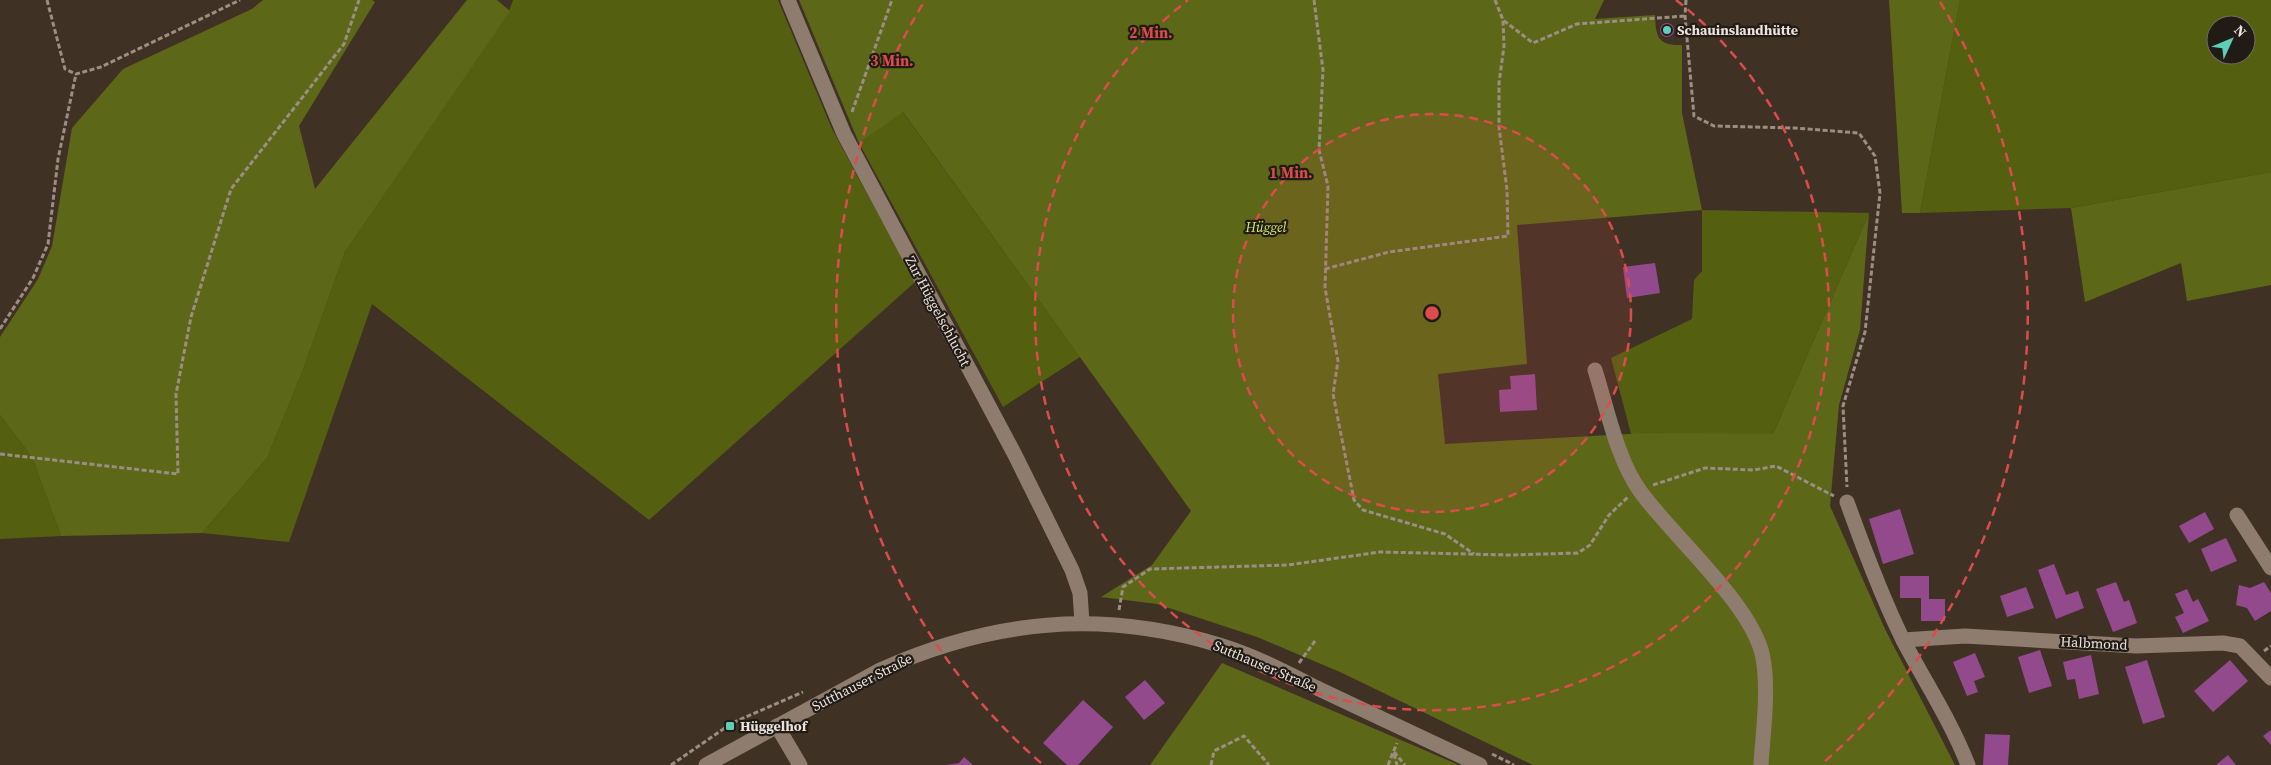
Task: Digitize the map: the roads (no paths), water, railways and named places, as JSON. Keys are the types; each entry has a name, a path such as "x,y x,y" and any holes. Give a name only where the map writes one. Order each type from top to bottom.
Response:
{"street":[{"name":"Zur Hüggelschlucht","path":"788,0 844,134 1015,455 1072,570 1080,593 1082,623"},
{"path":"1595,370 1621,451 1639,489 1664,522 1730,596 1754,632 1763,658 1761,765"},
{"path":"1847,502 1870,567 1903,640 1958,739 1968,765"},
{"path":"2237,515 2271,568"},
{"name":"Sutthauser Straße","path":"706,765 880,670 948,642 1023,627 1082,623 1142,627 1221,645 1292,676 1480,765"},
{"name":"Halbmond","path":"1903,640 1965,636 2136,646 2223,643 2240,646 2271,678"},
{"path":"777,726 800,765"}],"place":[{"name":"Schauinslandhütte","path":"1667,30"},
{"name":"Hüggelhof","path":"730,726"}],"park label":[{"name":"Hüggel","path":"1266,227"}]}
